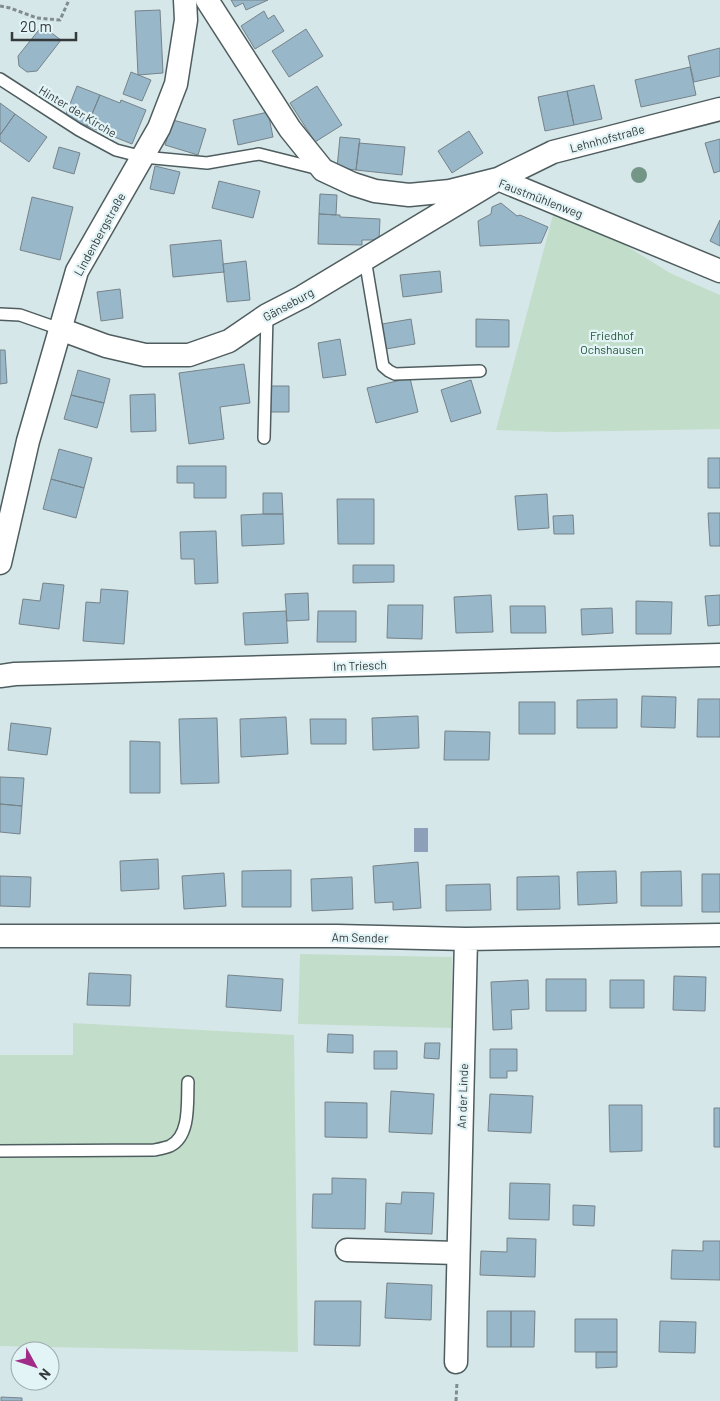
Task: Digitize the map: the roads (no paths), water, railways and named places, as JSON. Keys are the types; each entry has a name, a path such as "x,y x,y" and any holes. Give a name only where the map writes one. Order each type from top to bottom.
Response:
{"street":[{"name":"Lindenbergstraße","path":"0,563 28,442 76,271 144,157 159,128 176,84 186,20 185,0"},
{"name":"Faustmühlenweg","path":"207,0 290,129 323,170 353,184 375,191 409,195 450,191 498,180 720,271"},
{"name":"Lehnhofstraße","path":"498,180 553,152 720,108"},
{"name":"Gänseburg","path":"60,328 106,346 145,354 189,355 229,341 267,315 302,297 498,180"},
{"name":"Im Triesch","path":"0,676 15,674 720,655"},
{"name":"Am Sender","path":"0,936 336,936 466,939 720,935"},
{"name":"An der Linde","path":"456,1362 457,1253 466,939"},
{"path":"346,1250 457,1253"}],"lane":[{"name":"Hinter der Kirche","path":"0,79 79,130 116,150 144,157 207,163 259,154 323,170"},
{"path":"365,259 383,366 395,374 480,371"},
{"path":"0,314 20,315 60,328"},
{"path":"264,438 267,315"},
{"path":"0,1150 154,1150 171,1145 179,1138 185,1126 188,1082"}],"water":[{"path":"414,828 428,828 428,852 414,852"}],"park label":[{"name":"Friedhof Ochshausen","path":"612,342"}]}
